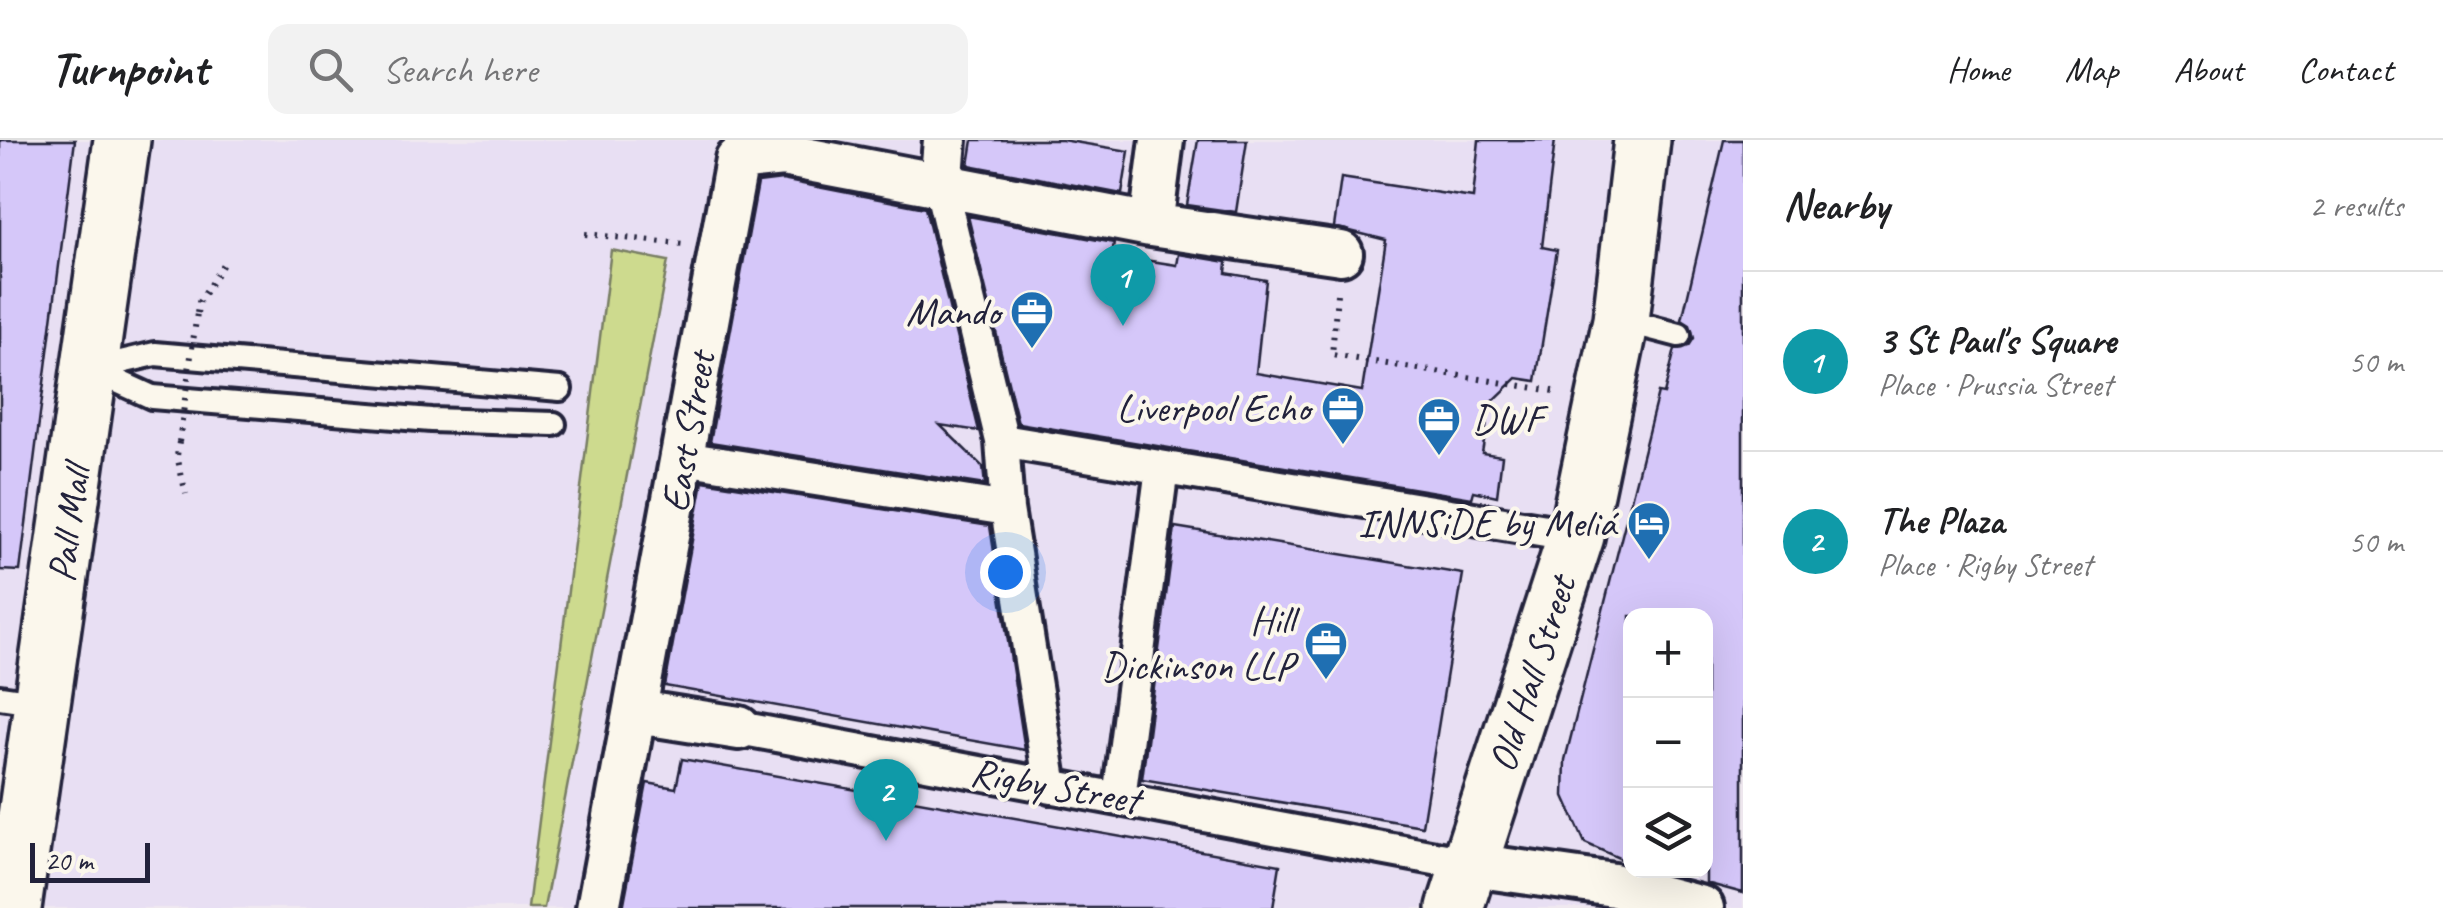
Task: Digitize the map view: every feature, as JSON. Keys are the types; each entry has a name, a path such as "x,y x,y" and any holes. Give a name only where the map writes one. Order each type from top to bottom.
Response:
{"main road":[{"name":"Pall Mall","path":"13,908 21,700 91,369 122,140"},
{"name":"Old Hall Street","path":"1463,886 1576,536 1621,320 1642,140"}],"street":[{"path":"945,140 941,187 1002,440 1008,509 1052,787"},
{"path":"1150,225 1162,140"},
{"name":"East Street","path":"598,908 737,160 783,148 941,187 1150,225 1341,253"},
{"path":"1002,440 1576,536"},
{"path":"683,458 1008,509"},
{"path":"1119,798 1162,468"},
{"name":"Rigby Street","path":"637,712 1119,798 1463,886"},
{"path":"1463,886 1614,885 1702,908"}],"lane":[{"path":"1621,320 1678,335"},
{"path":"91,369 154,354 560,389"},
{"path":"91,369 152,397 431,420 554,424"}],"path":[{"path":"585,234 721,249"},
{"path":"1341,253 1332,355 1605,399"},
{"path":"186,494 177,456 197,313 199,302 224,264"}],"shaded area":[{"path":"0,140 1743,140 1743,908 0,908"}],"green space":[{"path":"611,250 668,261 544,908 528,908"}],"building":[{"path":"0,140 75,140 20,571 0,570"},
{"path":"973,140 1062,140 1129,151 1122,194 969,165"},
{"path":"1198,140 1247,140 1236,212 1187,205"},
{"path":"1479,140 1555,140 1542,247 1557,250 1536,381 1517,378 1490,404 1482,453 1502,456 1497,496 1474,491 1472,498 1018,423 968,216 1114,243 1112,255 1177,265 1179,254 1227,262 1226,273 1266,280 1256,373 1362,391 1386,240 1334,227 1341,178 1473,198"},
{"path":"1724,140 1743,140 1743,893 1706,883 1706,878 1713,878 1713,608 1623,608 1623,860 1585,843 1564,796 1565,760 1658,393 1664,394 1675,349 1689,346 1694,338 1690,325 1682,320"},
{"path":"782,180 925,208 979,431 940,425 983,467 985,485 710,442 758,183"},
{"path":"703,481 990,526 1025,750 665,686"},
{"path":"1175,527 1463,574 1422,826 1142,779"},
{"path":"682,759 1280,865 1273,908 623,908 647,783 676,788"}],"place":[{"name":"3 St Paul's Square","path":"1123,326"},
{"name":"Mando","path":"1032,350"},
{"name":"Liverpool Echo","path":"1343,446"},
{"name":"DWF","path":"1439,457"},
{"name":"INNSiDE by Meliá","path":"1649,561"},
{"name":"Hill Dickinson LLP","path":"1326,681"},
{"name":"The Plaza","path":"886,841"}]}
